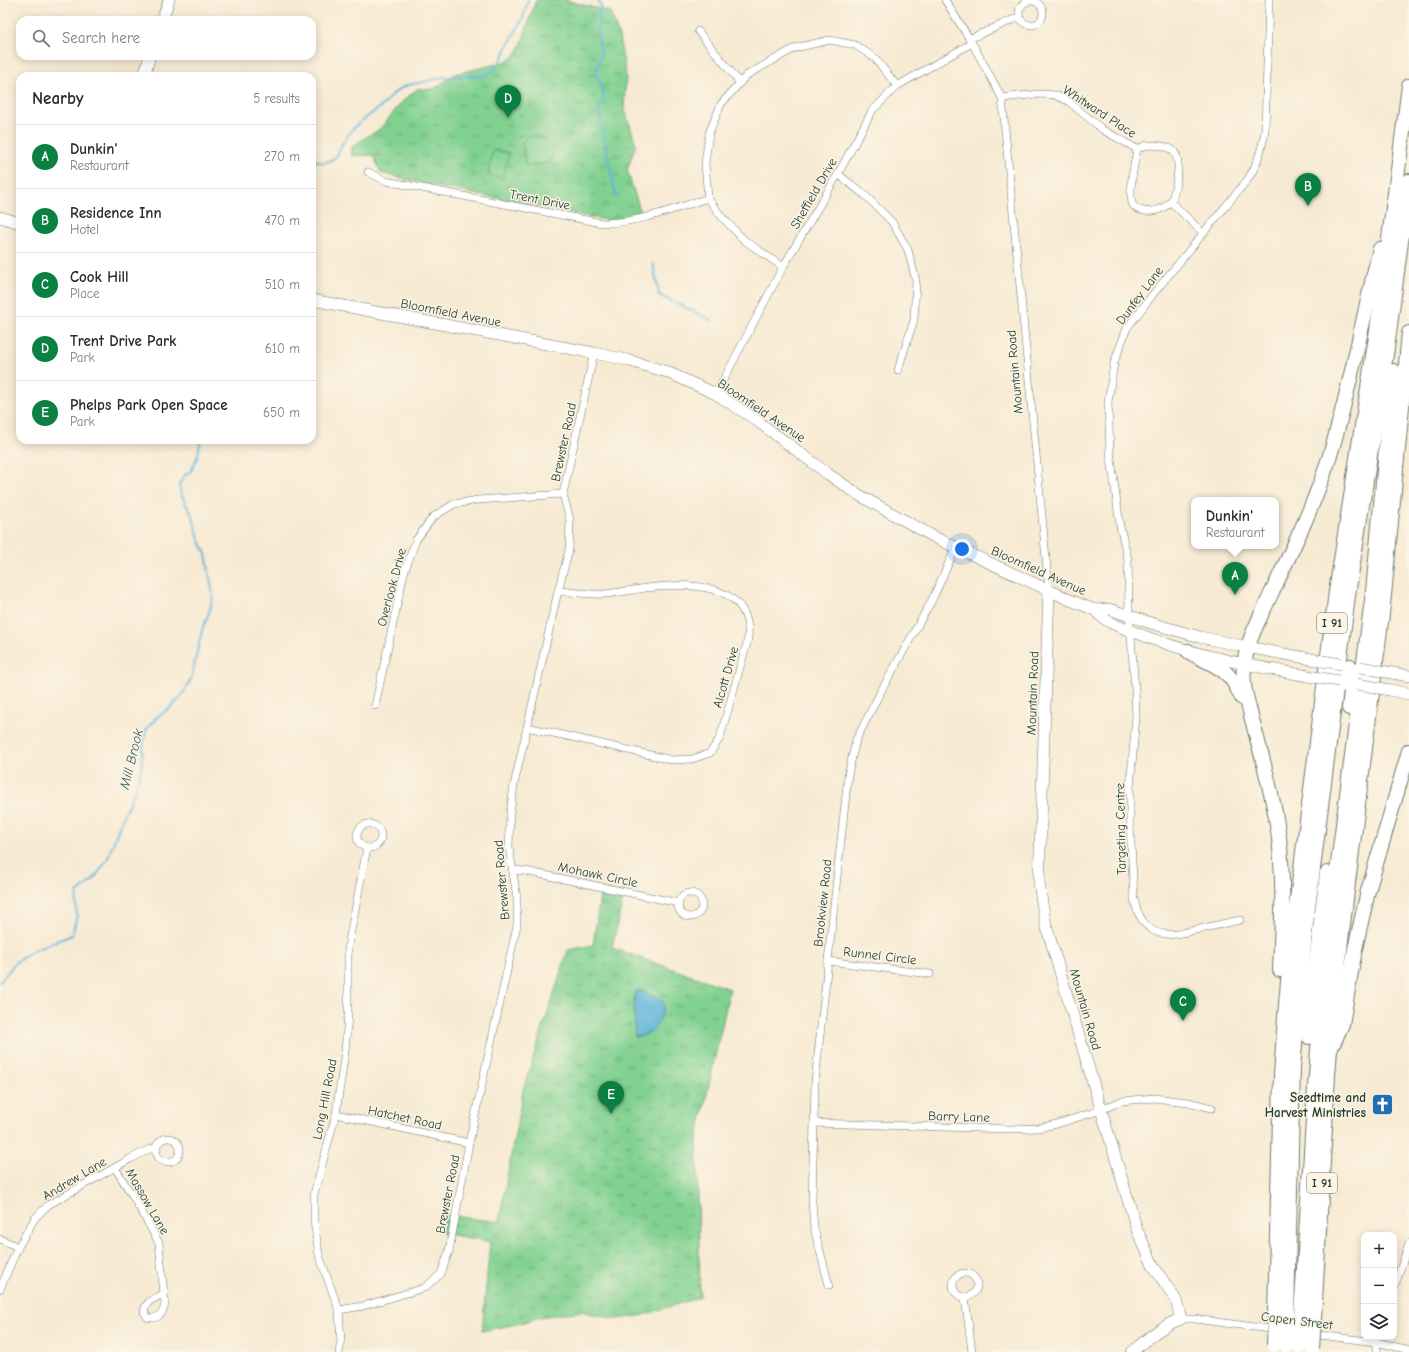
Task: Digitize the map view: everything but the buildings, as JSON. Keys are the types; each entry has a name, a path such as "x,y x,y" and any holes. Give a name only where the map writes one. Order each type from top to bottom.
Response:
{"highway":[{"name":"I 91","path":"1293,1349 1281,1314 1280,1115 1284,1027 1294,916 1335,600 1373,358 1409,86"},
{"path":"1290,1190 1294,1054 1306,923 1349,588 1386,355 1409,181"},
{"path":"1284,1027 1280,1016 1278,1003 1282,916 1280,845 1271,792 1243,684 1243,664 1247,647 1302,529 1325,469 1346,396 1380,249 1392,221"},
{"path":"1308,1212 1317,1060 1325,973 1373,592 1393,368 1409,235"},
{"name":"I 91","path":"1293,1349 1308,1317 1330,1048 1342,927 1383,606 1409,333"},
{"path":"1188,651 1225,672 1248,705"},
{"path":"1308,1317 1307,1095 1312,996 1319,931 1351,696 1348,683 1351,666"},
{"path":"1281,1314 1294,1155 1302,1020 1342,693 1348,683"},
{"path":"1330,1048 1342,1024 1364,904 1409,751"}],"main road":[{"path":"163,16 169,0"},
{"path":"145,72 149,60"},
{"path":"0,217 16,222"},
{"name":"Bloomfield Avenue","path":"316,301 594,353 627,360 667,372 716,394 752,417 828,474 913,526 1095,610 1103,619 1131,631 1188,651 1243,664 1409,694"},
{"name":"Mountain Road","path":"1050,590 1039,882 1042,903 1046,925 1137,1230 1154,1267 1176,1300 1181,1319"},
{"name":"Bloomfield Avenue","path":"1095,610 1109,609 1192,635 1247,647 1409,676"},
{"path":"1188,651 1192,635"},
{"path":"1132,1352 1163,1327 1181,1319"}],"street":[{"name":"Mountain Road","path":"945,0 971,41 1002,98 1050,590"},
{"name":"Dunfey Lane","path":"1131,631 1128,560 1120,526 1110,451 1108,402 1114,363 1127,328 1203,233 1248,180 1260,156 1265,131 1269,0"},
{"name":"Sheffield Drive","path":"716,394 783,267 838,174 872,111 897,86 971,41 1020,17"},
{"path":"698,31 740,83"},
{"path":"783,267 744,240 721,216 708,198 705,164 709,133 721,104 747,75 795,48 830,40 855,45 875,58 897,86"},
{"name":"Whitward Place","path":"1002,98 1040,94 1055,96 1068,101 1103,130 1137,149"},
{"name":"Whitward Place","path":"1147,145 1166,146 1174,151 1179,161 1171,202 1165,207 1153,212 1140,210 1134,205 1131,194 1137,149 1147,145"},
{"name":"Trent Drive","path":"368,172 386,181 602,223 618,223 641,220 708,198"},
{"path":"838,174 866,196 892,222 908,250 916,281 914,320 898,370"},
{"path":"1171,202 1203,233"},
{"name":"Brewster Road","path":"339,1310 363,1306 424,1288 441,1274 449,1251 469,1143 517,925 517,898 509,846 510,813 514,785 527,727 558,591 569,550 570,520 563,494 594,353"},
{"name":"Overlook Drive","path":"375,706 404,573 416,540 433,517 454,504 563,494"},
{"name":"Brookview Road","path":"829,1285 814,1228 812,1201 815,1082 848,776 856,740 880,693 932,600 956,547"},
{"name":"Alcott Drive","path":"527,727 672,760 692,759 710,753 720,738 747,643 748,628 744,614 734,599 717,590 693,585 657,586 593,595 558,591"},
{"name":"Targeting Centre","path":"1131,631 1136,704 1130,788 1130,825 1133,884 1136,909 1140,919 1153,932 1168,935 1240,920"},
{"name":"Long Hill Road","path":"339,1352 341,1342 339,1310 319,1255 314,1221 314,1194 336,1114 345,1051 348,1015 348,946 367,848"},
{"name":"Mohawk Circle","path":"513,870 525,871 679,903"},
{"name":"Runnel Circle","path":"828,961 930,974"},
{"name":"Barry Lane","path":"814,1124 1008,1129 1038,1128 1057,1124 1101,1110 1121,1101 1154,1098 1188,1102 1212,1108"},
{"name":"Hatchet Road","path":"336,1114 469,1143"},
{"name":"Andrew Lane","path":"0,1289 18,1247 35,1218 48,1205 150,1149 156,1148"},
{"name":"Massow Lane","path":"115,1168 134,1198 159,1243 163,1294"},
{"path":"0,1239 18,1247"},
{"path":"1397,1279 1409,1243"},
{"path":"965,1297 972,1352"},
{"name":"Capen Street","path":"1181,1319 1195,1319 1361,1337"},
{"path":"1377,1340 1377,1352"},
{"name":"Capen Street","path":"1380,1340 1409,1350"}],"green space":[{"path":"536,0 565,0 610,12 619,36 626,75 624,107 636,144 627,170 642,216 606,220 434,186 381,173 373,155 352,156 351,148 380,129 402,102 417,89 434,89 455,74 505,62 514,57 521,45"},
{"path":"529,136 541,138 550,143 553,152 549,163 526,166 522,142"},
{"path":"493,150 509,153 503,178 488,175"},
{"path":"601,890 624,894 612,948 730,989 697,1139 700,1297 640,1316 616,1319 581,1311 540,1317 517,1324 482,1331 490,1242 442,1233 445,1215 499,1222 523,1090 568,950 593,945"}],"water":[{"path":"1308,178 1311,181 1309,185 1300,185 1298,183 1300,179 1306,180"},
{"path":"638,990 662,1000 663,1008 661,1017 653,1030 647,1034 635,1037 635,992"}],"waterway":[{"name":"Mill Brook","path":"316,160 324,163 333,159 337,155 343,142 351,131 384,104 394,93 403,87 445,77 482,76 492,72 502,59 523,18 528,0"},
{"path":"599,0 598,1 602,8 598,14 600,20 597,29 601,54 596,73 604,94 599,112 616,197"},
{"path":"653,263 659,295 712,320"},
{"name":"Mill Brook","path":"0,982 15,963 32,951 72,935 77,916 77,893 94,879 107,860 125,811 135,791 142,765 146,730 156,718 171,707 181,697 191,679 202,630 210,610 213,596 206,554 199,539 193,517 181,494 179,484 185,475 191,471 197,458 200,444"}],"place":[{"name":"Trent Drive Park","path":"508,118"},
{"name":"Residence Inn","path":"1308,206"},
{"name":"Dunkin'","path":"1235,595"},
{"name":"Cook Hill","path":"1183,1021"},
{"name":"Seedtime and Harvest Ministries","path":"1382,1104"},
{"name":"Phelps Park Open Space","path":"611,1114"}]}
